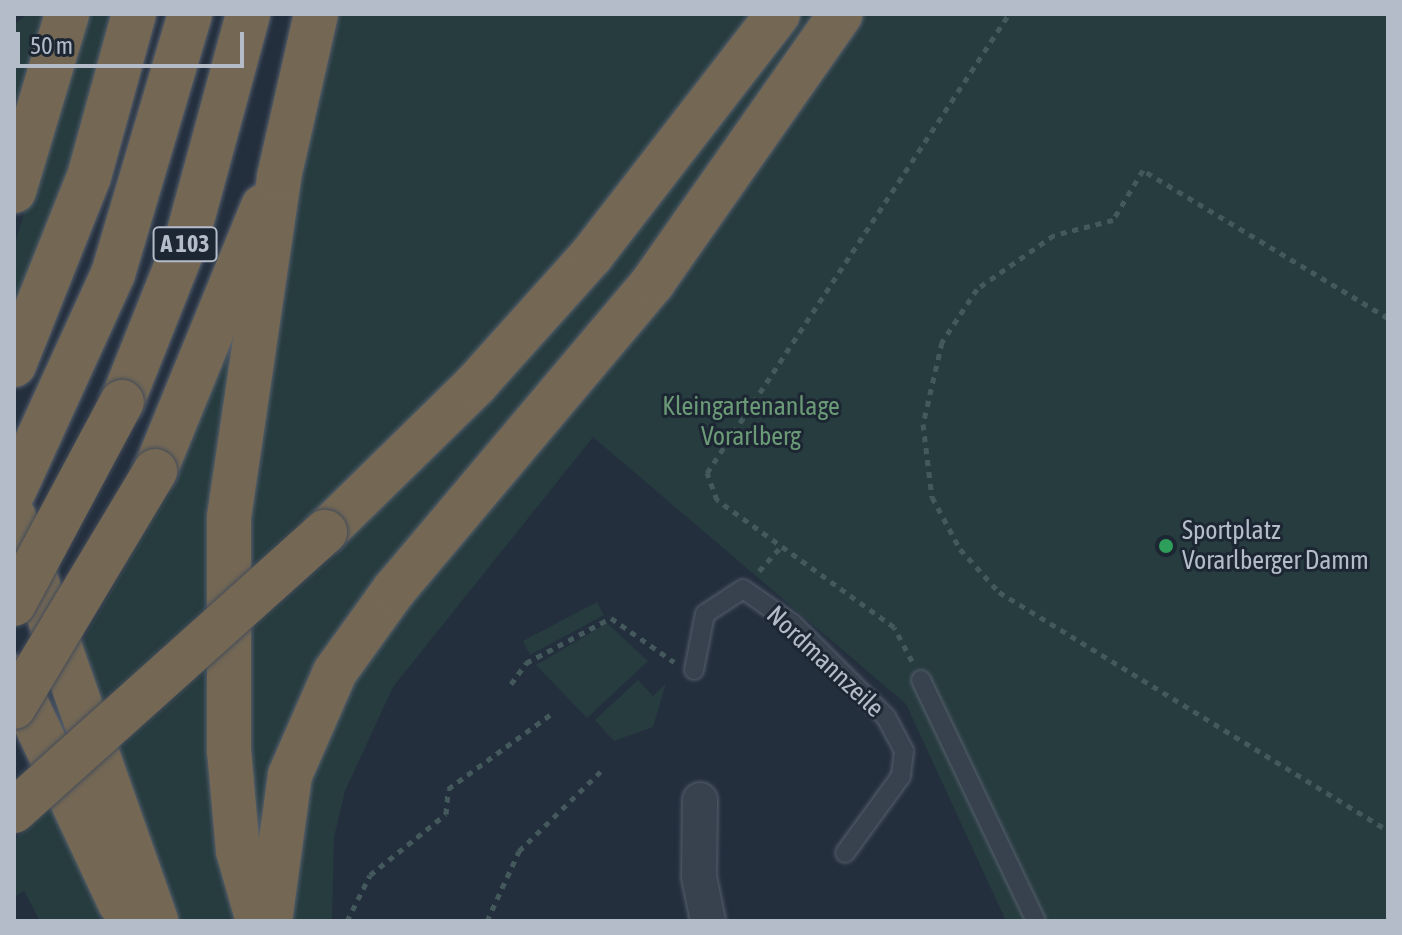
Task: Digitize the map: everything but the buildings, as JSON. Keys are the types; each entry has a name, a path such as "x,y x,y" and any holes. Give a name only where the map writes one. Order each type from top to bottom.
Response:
{"highway":[{"path":"14,191 67,14"},
{"path":"14,365 57,266 134,14"},
{"name":"A 103","path":"14,491 89,332 139,203 190,14"},
{"name":"A 103","path":"14,604 122,402 187,239 248,14"},
{"path":"258,921 232,803 226,608 229,517 279,177 316,14"},
{"path":"14,811 325,532 476,384 591,256 778,14"},
{"path":"270,921 290,775 335,672 394,590 653,282 841,14"},
{"path":"14,707 155,471 279,177"},
{"path":"14,517 156,921"},
{"path":"14,677 128,921"}],"street":[{"path":"700,800 699,877 708,921"}],"lane":[{"name":"Nordmannzeile","path":"694,670 705,614 743,589 854,682 904,751 891,799 845,853"},
{"path":"921,680 1036,921"}],"path":[{"path":"921,680 894,627 717,500 707,473 1009,14"},
{"path":"1388,318 1143,170 1113,220 1054,235 977,289 942,342 923,424 932,497 960,549 999,592 1388,830"},
{"path":"743,589 780,548"},
{"path":"511,684 526,663 611,618 694,670"},
{"path":"347,921 370,875 446,814 448,789 554,712"},
{"path":"487,921 519,851 605,767"}],"green space":[{"path":"27,14 50,14 14,141 14,25"},
{"path":"83,14 113,14 64,186 14,316 14,247"},
{"path":"340,14 759,14 622,193 454,383 246,576 243,528 287,235"},
{"path":"799,14 822,14 509,437 256,829 244,633 340,549"},
{"name":"Sportplatz Vorarlberger Damm","path":"857,14 1388,14 1388,921 1006,921 906,704 593,437 393,687 345,791 334,837 332,921 289,921 294,818 348,678"},
{"path":"234,332 213,489 206,673 235,921 175,921 80,645 144,532"},
{"path":"597,602 604,615 530,655 523,641"},
{"path":"607,623 648,661 587,718 536,665"},
{"path":"638,680 653,696 666,683 653,727 614,741 595,720"},
{"path":"53,803 111,921 40,921 24,891 14,897 14,840"}],"place":[{"name":"Sportplatz Vorarlberger Damm","path":"1166,546"}],"park label":[{"name":"Kleingartenanlage Vorarlberg","path":"751,422"}]}
